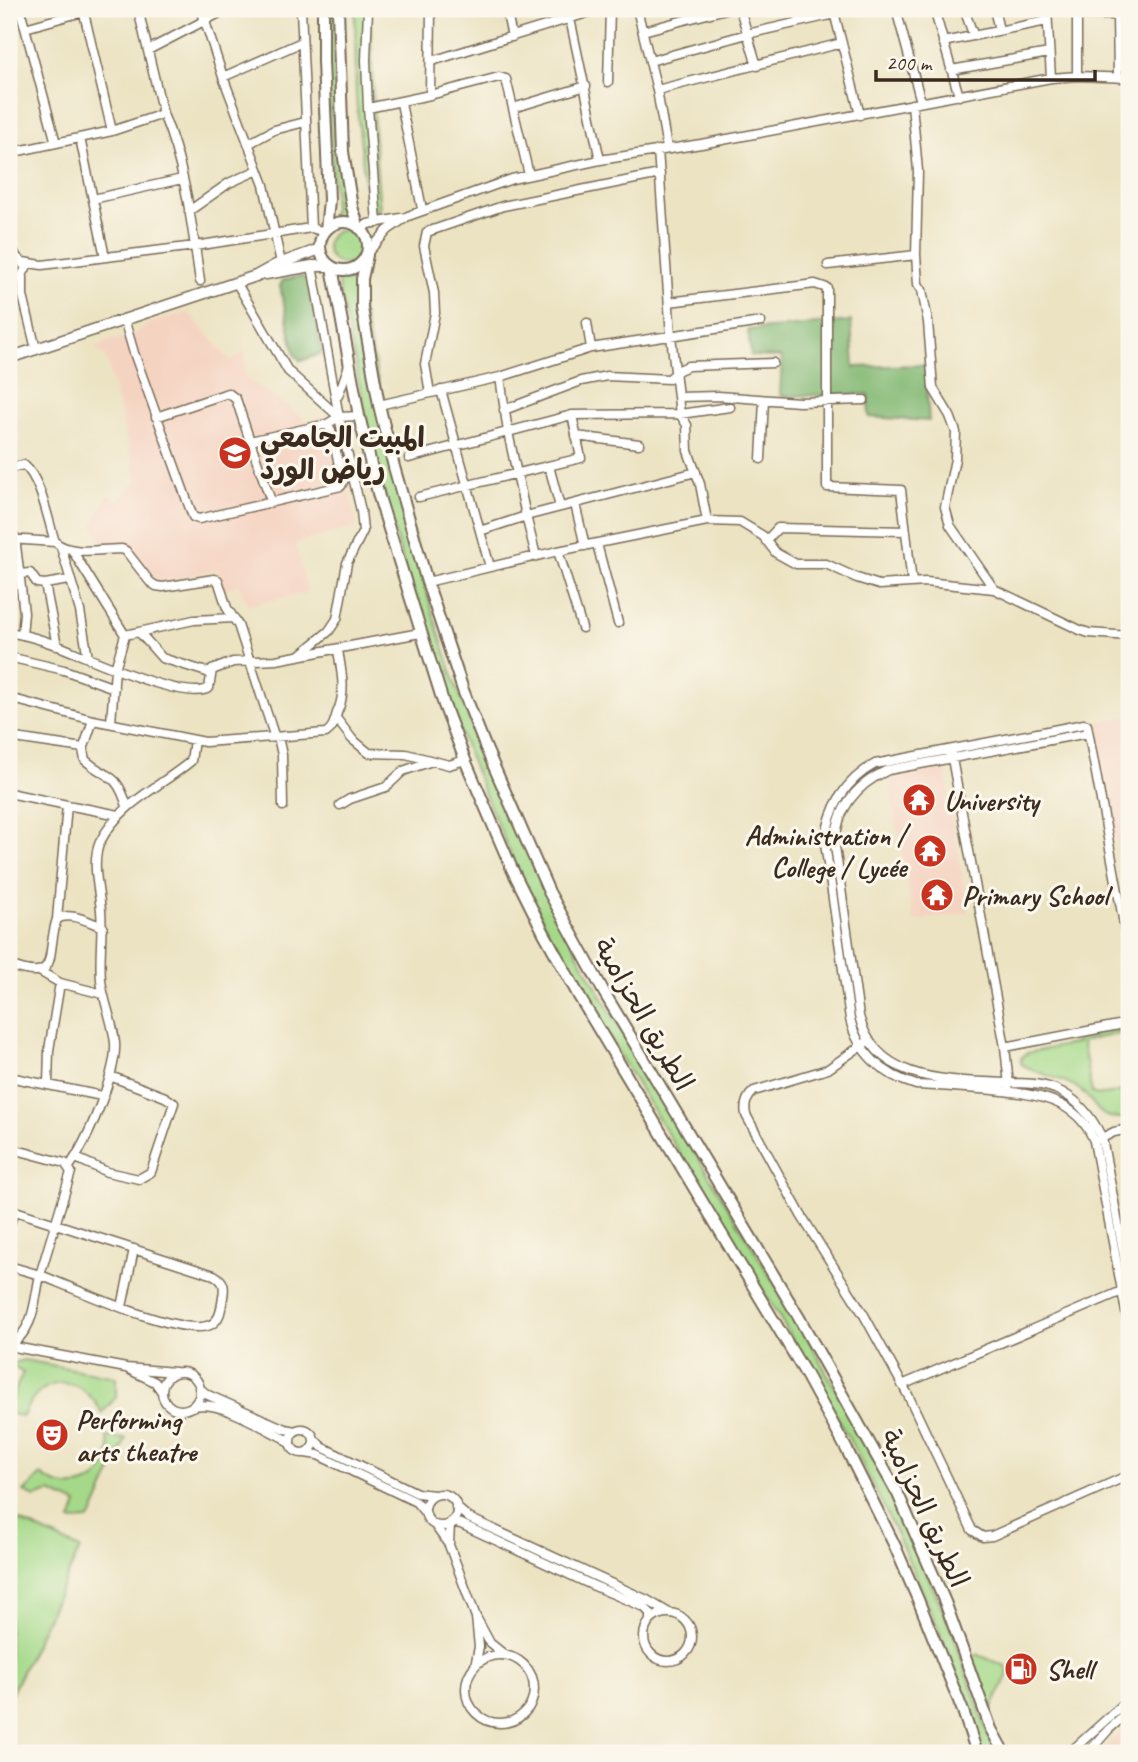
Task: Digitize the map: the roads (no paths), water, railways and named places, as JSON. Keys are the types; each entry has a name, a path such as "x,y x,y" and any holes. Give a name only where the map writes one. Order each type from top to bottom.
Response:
{"highway":[{"path":"320,249 326,231 329,175 323,9"},
{"name":"الطريق الحزامية","path":"338,9 343,152 352,207 368,242 362,279 362,308 379,405 402,501 463,690 549,892 611,1005 798,1316 875,1451 925,1554 962,1644 991,1729 1004,1753"},
{"path":"326,231 346,222 360,228"},
{"name":"الطريق الحزامية","path":"320,249 322,256 331,266 359,416 379,497 420,633 465,760 512,869 544,933 660,1133 804,1371 866,1486 919,1602 977,1753"},
{"path":"331,266 338,270 352,269 359,266 367,253"}],"main road":[{"path":"9,358 256,275 320,249"},
{"path":"256,275 312,266 331,266"}],"street":[{"path":"20,9 57,143"},
{"path":"25,28 93,9"},
{"path":"138,9 163,114 171,132 182,179 200,281"},
{"path":"201,9 268,200 281,263"},
{"path":"148,50 227,9"},
{"path":"301,9 311,228"},
{"path":"368,9 368,108 377,223"},
{"path":"430,95 431,9"},
{"path":"506,9 512,37"},
{"path":"568,9 600,160"},
{"path":"432,61 600,9"},
{"path":"608,82 610,9"},
{"path":"637,9 657,90 671,336 680,414 687,425 688,451 696,472 707,521"},
{"path":"643,31 726,9"},
{"path":"740,9 757,66"},
{"path":"896,9 916,102 918,284 922,290 928,322 933,388 956,432 955,459 946,500 947,515 950,525 995,589"},
{"path":"934,9 959,96"},
{"path":"964,9 973,34"},
{"path":"994,9 999,30"},
{"path":"1047,9 1051,78"},
{"path":"84,10 113,131"},
{"path":"650,61 834,11 860,115"},
{"path":"1077,76 1077,12 1129,15"},
{"path":"1117,16 1118,77"},
{"path":"943,42 1047,21"},
{"path":"223,77 302,43"},
{"path":"657,90 842,43"},
{"path":"951,70 1049,53"},
{"path":"368,108 401,103 502,77 507,81 529,175"},
{"path":"367,253 388,230 422,209 529,175 1051,78 1129,78"},
{"path":"513,108 586,86"},
{"path":"401,103 422,209"},
{"path":"9,153 113,131 163,114"},
{"path":"247,144 274,130 305,122"},
{"path":"80,138 105,257"},
{"path":"189,211 229,183 258,170"},
{"path":"429,393 425,364 435,313 434,293 424,246 428,232 503,206 660,174"},
{"path":"93,199 182,179"},
{"path":"360,228 408,216"},
{"path":"16,260 42,265 195,246 275,232 311,228 326,231"},
{"path":"9,242 24,274 23,296 36,349"},
{"path":"828,265 916,255"},
{"path":"23,296 11,279 42,265"},
{"path":"298,657 329,631 337,619 347,563 363,531 312,266"},
{"path":"236,282 288,371 339,417"},
{"path":"669,302 815,284 827,288 827,487 901,490 912,583"},
{"path":"124,319 193,517 199,519 343,484 331,430 327,424"},
{"path":"379,405 500,377 591,348 761,322"},
{"path":"587,323 591,348"},
{"path":"337,398 350,362"},
{"path":"504,410 594,379 618,376 669,379 688,366 773,363"},
{"path":"500,377 508,432 536,556"},
{"path":"441,390 490,567"},
{"path":"156,417 228,393 236,400 271,501"},
{"path":"679,397 864,400"},
{"path":"761,459 764,400"},
{"path":"409,458 572,415 680,414 730,407"},
{"path":"419,497 581,458 572,415"},
{"path":"250,441 327,424 339,417 359,416"},
{"path":"576,436 639,444"},
{"path":"9,468 23,465 30,471 41,495 80,611 88,658"},
{"path":"549,466 560,507"},
{"path":"480,531 696,472"},
{"path":"575,504 585,546"},
{"path":"427,582 558,551 707,521 740,522 756,531 776,553 796,564 826,564 857,579 879,585 912,583 995,589 1080,630 1129,636"},
{"path":"766,541 778,528 906,531"},
{"path":"22,635 24,613 12,538 58,544 72,550 122,549 150,582 160,587 217,579 277,737 282,755 284,806"},
{"path":"597,544 618,623"},
{"path":"72,550 125,635 115,669 111,723"},
{"path":"558,551 582,628"},
{"path":"19,573 30,573 37,583 45,584 69,579"},
{"path":"45,584 57,646"},
{"path":"125,635 194,620 234,618"},
{"path":"9,632 181,690 198,692 209,688 210,673 214,668 233,662 298,657 420,633"},
{"path":"140,633 162,658 210,673"},
{"path":"9,698 93,720 194,740 216,741 326,733 336,718 344,692 338,650"},
{"path":"9,657 64,670 114,688"},
{"path":"336,718 352,739 369,753 406,754 449,765 465,760"},
{"path":"93,720 83,748 84,757 87,763 108,774 119,784 127,806"},
{"path":"1129,951 1088,733 893,759 860,772 840,794 828,821 825,843 850,1019 876,1064 905,1082 916,1085 1009,1087 1056,1100 1085,1123 1098,1140 1127,1251 1129,1282"},
{"path":"9,739 16,737 83,748"},
{"path":"69,1167 89,1132 110,1076 115,1044 101,978 103,927 96,854 104,835 127,806 191,761 194,740"},
{"path":"951,753 1005,1047 1009,1087"},
{"path":"340,805 386,787 403,771 432,761"},
{"path":"9,793 118,815"},
{"path":"41,972 49,964 57,919 67,805"},
{"path":"1118,892 1129,891"},
{"path":"57,919 72,916 103,927"},
{"path":"9,965 41,972 60,983 103,994"},
{"path":"48,1084 49,1050 60,983"},
{"path":"1005,1047 1129,1023"},
{"path":"865,1043 828,1069 754,1091 744,1107 801,1215 864,1315 902,1385 972,1530 976,1534 992,1536 1129,1475"},
{"path":"76,1158 107,1172 139,1179 151,1172 174,1102 110,1076"},
{"path":"9,1082 14,1078 102,1096"},
{"path":"1098,1140 1129,1129"},
{"path":"1098,1140 1118,1263 1126,1289 1129,1328"},
{"path":"9,1148 65,1163 71,1172 40,1275 27,1331 9,1346"},
{"path":"9,1227 11,1210 214,1275 223,1283 222,1302 216,1321 196,1328 169,1323 9,1266"},
{"path":"1119,1227 1129,1238"},
{"path":"122,1307 134,1249"},
{"path":"1118,1263 1127,1251"},
{"path":"902,1385 1126,1289"},
{"path":"9,1346 126,1368 181,1373 193,1377 208,1395 285,1429 308,1430 322,1447 417,1493 447,1495 454,1501 456,1514 444,1525 434,1524"},
{"path":"126,1368 155,1382 172,1408 184,1410 205,1404 220,1408 284,1438 297,1453 318,1455 416,1502 449,1545 476,1617 490,1643 505,1655 523,1663 531,1674 534,1686 530,1706 521,1716 508,1722 487,1720 472,1708 466,1690 479,1647 476,1617"},
{"path":"162,1392 166,1379 181,1373"},
{"path":"192,1407 199,1396 200,1388"},
{"path":"290,1444 290,1438 295,1431"},
{"path":"305,1454 312,1449 315,1440"},
{"path":"426,1514 427,1501 434,1495"},
{"path":"450,1522 461,1524 644,1607 650,1613 644,1636 650,1653 664,1660 679,1658 691,1644 691,1630 684,1620 647,1600 469,1518 456,1507"},
{"path":"449,1545 450,1522"},
{"path":"650,1621 661,1614 669,1613"},
{"path":"475,1666 492,1656 505,1655"},
{"path":"1088,1753 1124,1712 1129,1699"},
{"path":"1069,1753 1124,1712"}],"place":[{"name":"المبيت الجامعي رياض الورد","path":"235,453"},
{"name":"University","path":"919,800"},
{"name":"Administration / College / Lycée","path":"930,851"},
{"name":"Primary School","path":"937,895"},
{"name":"Performing arts theatre","path":"52,1435"},
{"name":"Shell","path":"1021,1669"}]}
